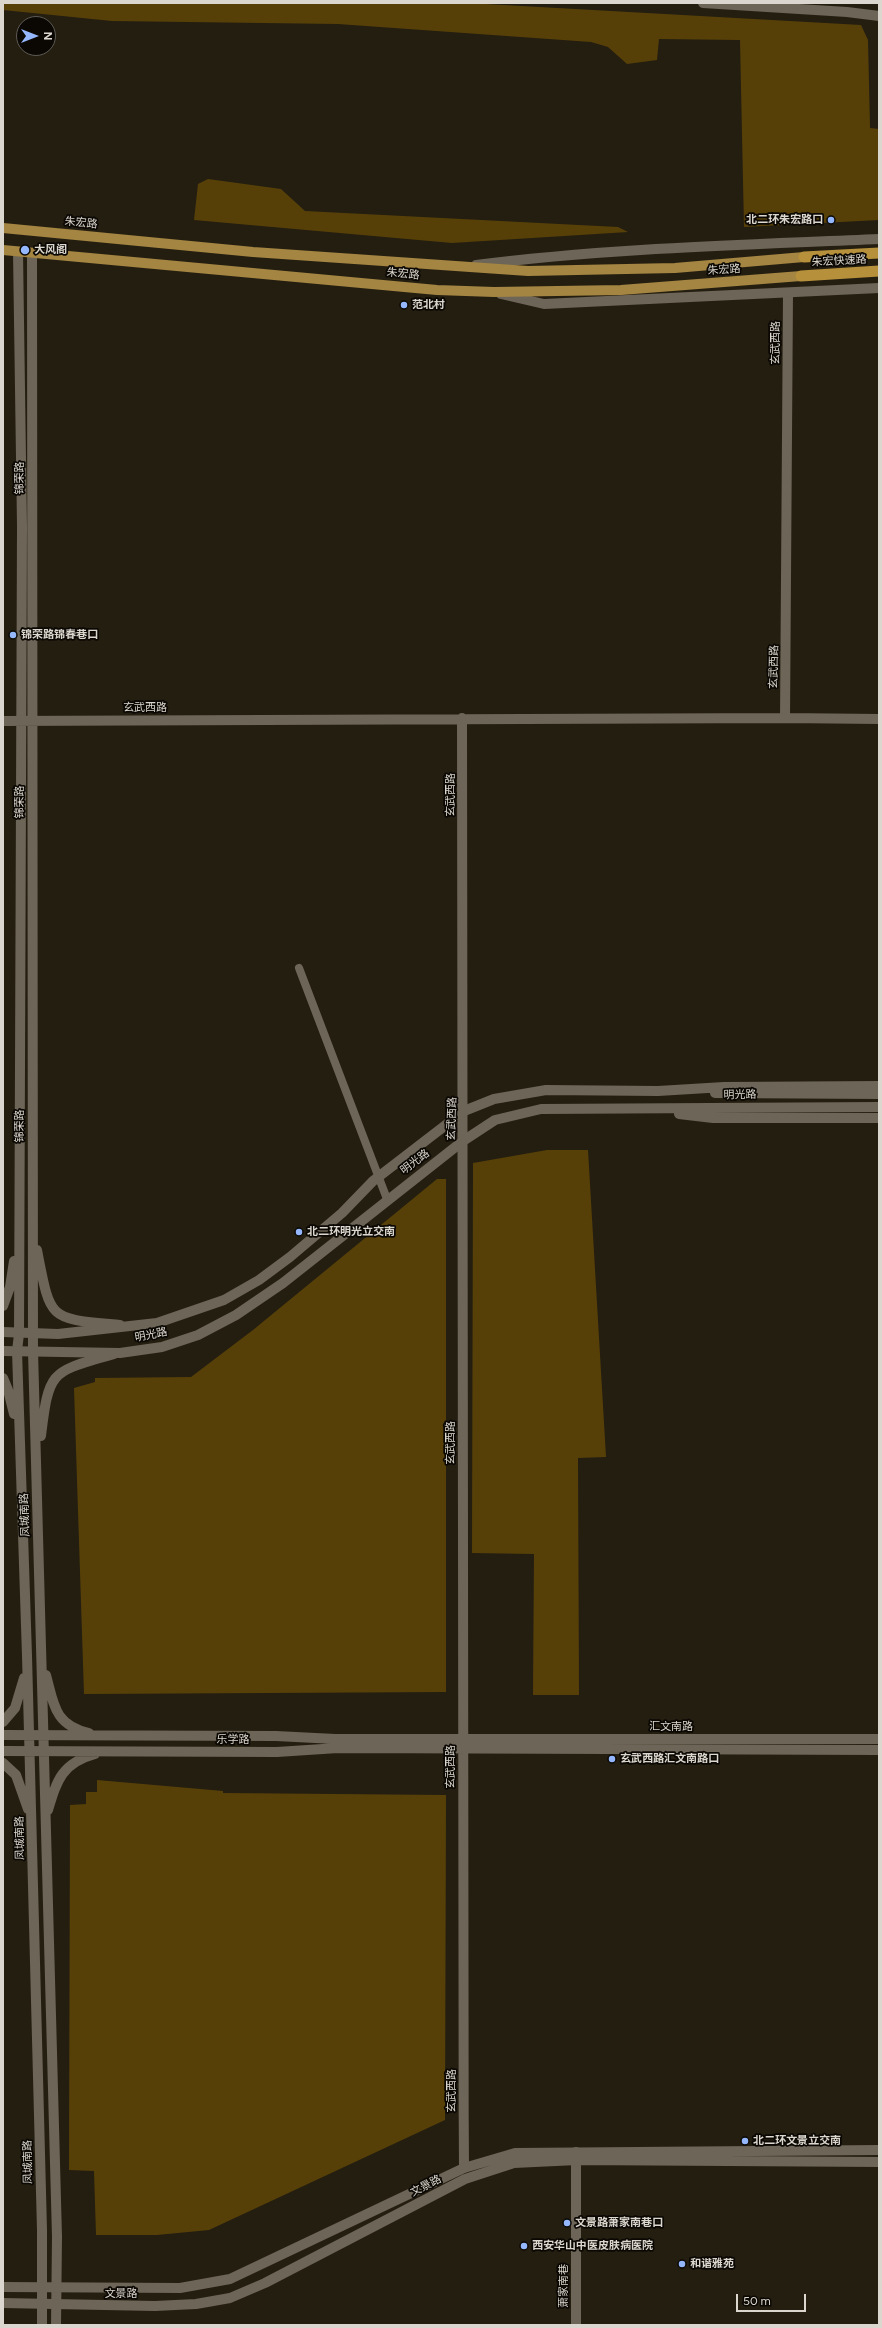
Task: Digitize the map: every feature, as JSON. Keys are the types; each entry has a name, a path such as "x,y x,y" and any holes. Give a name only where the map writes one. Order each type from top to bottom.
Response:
{"highway":[{"name":"朱宏快速路","path":"804,257 879,253"},
{"name":"朱宏快速路","path":"801,276 879,271"}],"main road":[{"name":"朱宏路","path":"3,228 253,252 528,271 675,268 804,257"},
{"name":"朱宏路","path":"3,250 436,290 494,292 621,290 801,276"}],"street":[{"path":"703,3 847,12 879,16"},
{"name":"朱宏路","path":"469,266 527,258 650,250 879,239"},
{"name":"锦荣路","path":"17,1352 19,1334 20,1221 22,526 18,252"},
{"name":"锦荣路","path":"32,253 33,1352"},
{"path":"494,292 544,304 788,294 879,288"},
{"name":"玄武西路","path":"3,721 462,718 785,718 788,294"},
{"name":"玄武西路","path":"462,718 464,1111 464,2168"},
{"path":"785,718 879,719"},
{"path":"299,968 387,1199"},
{"name":"明光路","path":"658,1091 724,1087 879,1086"},
{"name":"明光路","path":"3,1332 19,1334 58,1334 157,1323 243,1291 283,1262 342,1213 378,1177 464,1111 494,1099 546,1090 658,1091 740,1094 879,1094"},
{"name":"明光路","path":"3,1351 120,1353 162,1347 182,1341 236,1314 283,1282 387,1199 463,1141 495,1120 541,1109 647,1110 741,1107 879,1107"},
{"path":"647,1110 713,1118 879,1118"},
{"path":"3,1306 10,1287 20,1221"},
{"path":"32,1227 46,1297 52,1309 68,1319 132,1326"},
{"name":"凤城南路","path":"17,1352 32,1822 42,2325"},
{"name":"凤城南路","path":"33,1352 57,2236 56,2325"},
{"path":"36,1472 44,1403 54,1378 62,1370 70,1366 120,1353"},
{"path":"3,1378 8,1390 20,1437"},
{"path":"3,1722 10,1716 19,1699 27,1656"},
{"path":"41,1656 54,1709 59,1716 83,1731 106,1736"},
{"name":"乐学路","path":"3,1735 463,1744"},
{"name":"汇文南路","path":"463,1744 879,1740"},
{"name":"乐学路","path":"3,1751 277,1752 338,1748 463,1744"},
{"name":"汇文南路","path":"463,1744 879,1750"},
{"path":"46,1822 56,1785 68,1768 84,1757 106,1751"},
{"path":"3,1763 16,1775 32,1822"},
{"name":"文景路","path":"3,2303 56,2305 176,2305 214,2302 230,2298 265,2283 465,2179 514,2163 577,2156 879,2150"},
{"name":"文景路","path":"3,2287 180,2288 230,2279 464,2168 515,2153 577,2156 879,2162"},
{"name":"萧家南巷","path":"576,2325 577,2156"}],"shaded area":[{"path":"3,3 468,3 861,25 868,40 870,128 879,129 879,220 744,227 740,40 659,39 657,60 627,64 608,47 591,42 338,24 112,21 3,10"},
{"path":"208,179 281,189 305,211 618,227 628,232 452,243 194,220 198,184"},
{"path":"547,1150 588,1150 606,1457 578,1458 579,1695 533,1695 534,1554 472,1553 473,1163"},
{"path":"437,1179 446,1179 446,1692 84,1694 74,1388 95,1382 95,1378 191,1377 253,1330"},
{"path":"97,1780 223,1791 223,1793 446,1795 445,2120 209,2230 157,2235 96,2235 94,2171 69,2170 70,1805 86,1804 86,1792 97,1792"}],"place":[{"name":"北二环朱宏路口","path":"831,220"},
{"name":"大风阁","path":"25,250"},
{"name":"范北村","path":"404,305"},
{"name":"锦荣路锦春巷口","path":"13,635"},
{"name":"北二环明光立交南","path":"299,1232"},
{"name":"玄武西路汇文南路口","path":"612,1759"},
{"name":"北二环文景立交南","path":"745,2141"},
{"name":"文景路萧家南巷口","path":"567,2223"},
{"name":"西安华山中医皮肤病医院","path":"524,2246"},
{"name":"和谐雅苑","path":"682,2264"}]}
